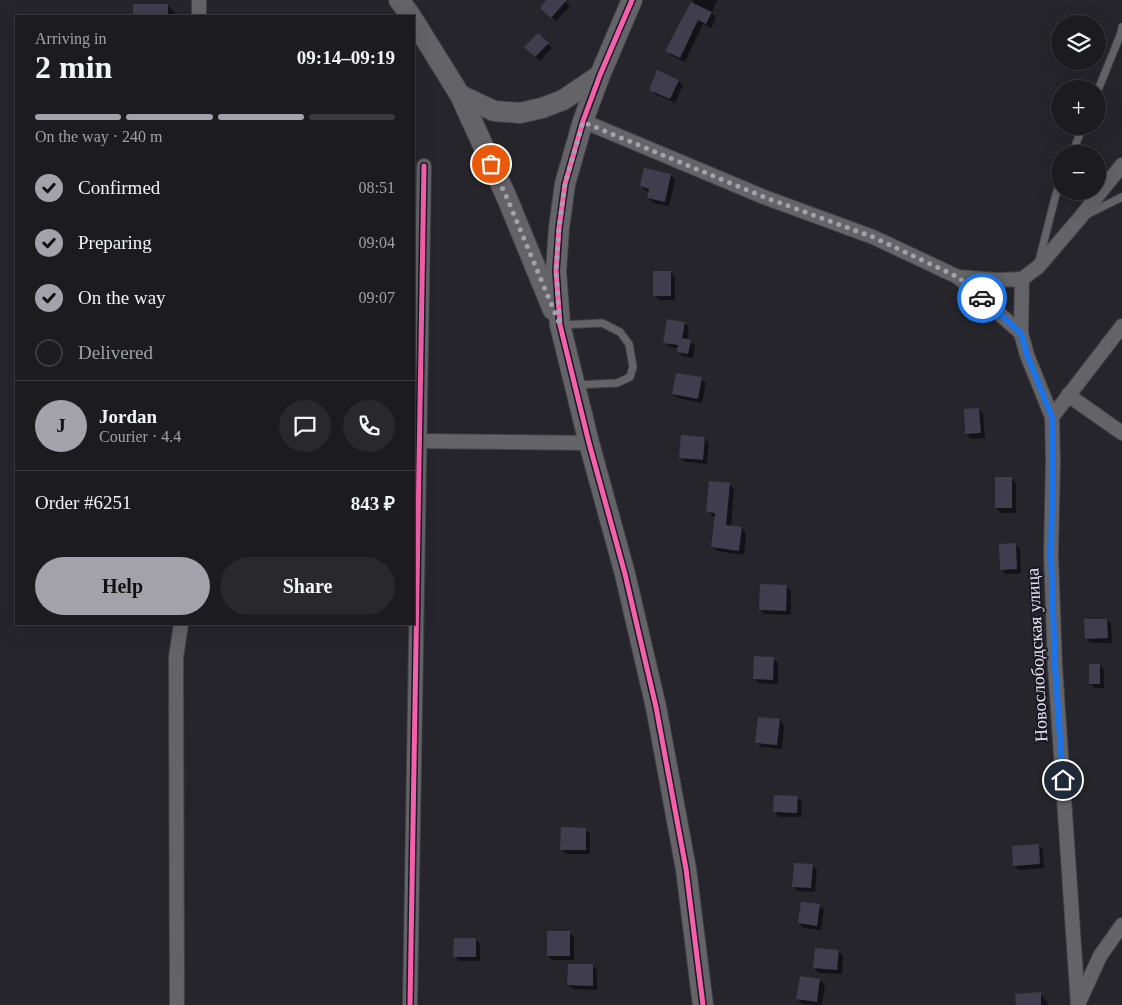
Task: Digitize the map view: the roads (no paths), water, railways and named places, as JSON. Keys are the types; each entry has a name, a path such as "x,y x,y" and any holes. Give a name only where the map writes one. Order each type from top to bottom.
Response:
{"street":[{"path":"199,0 199,15"},
{"path":"400,0 410,15"},
{"path":"560,325 556,271 565,184 583,122 600,75 632,0"},
{"path":"415,23 460,95 507,198 560,325 625,574 656,708 686,869 703,1005"},
{"path":"460,95 494,111 520,113 542,108 563,100 600,75"},
{"path":"583,122 764,197 873,237 958,277 1021,333"},
{"path":"958,277 998,280 1022,279 1038,267 1122,165"},
{"path":"415,602 424,166"},
{"path":"1022,279 1021,333 1027,355 1052,417"},
{"path":"1052,417 1122,326"},
{"path":"1068,395 1122,433"},
{"name":"Новослободская улица","path":"1052,417 1051,554 1055,666 1078,1004"},
{"path":"417,441 589,442"},
{"path":"177,1005 176,657 181,625"},
{"path":"410,1005 415,625"},
{"path":"1078,1004 1100,956 1122,925"}],"lane":[{"path":"1102,80 1121,34 1122,27"},
{"path":"1079,219 1122,197"},
{"path":"1038,267 1055,200"},
{"path":"560,325 602,323 620,332 628,344 633,367 630,376 617,383 575,385"}]}
